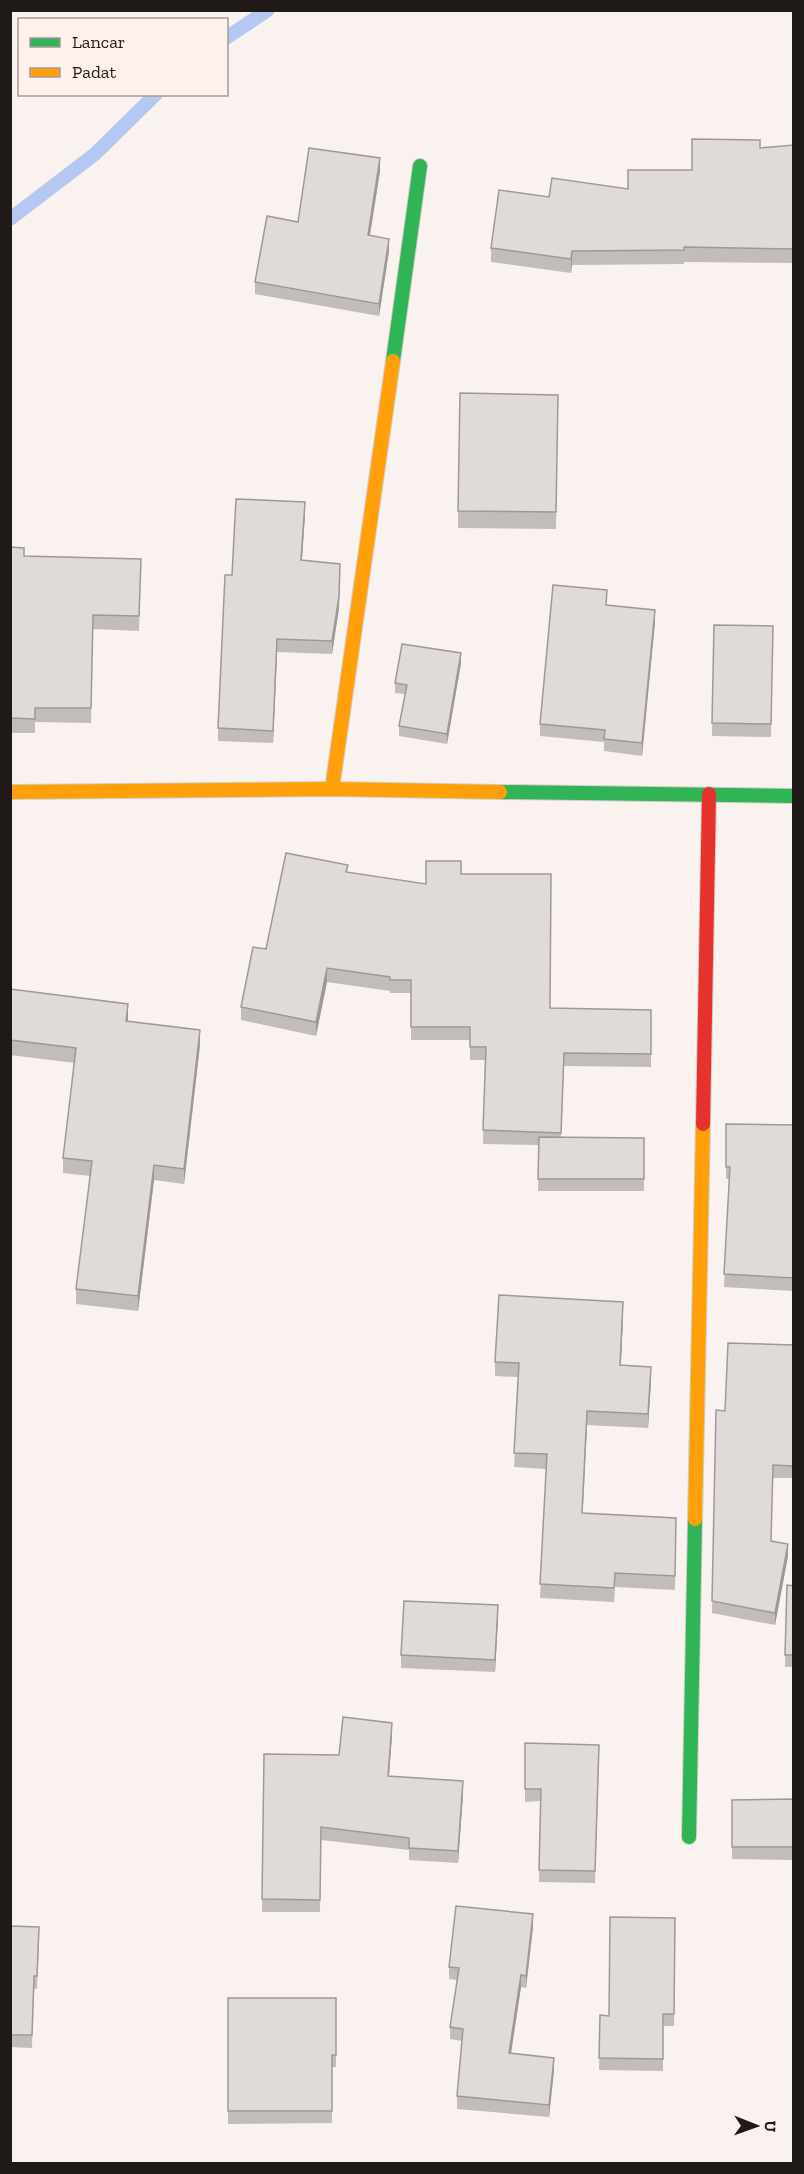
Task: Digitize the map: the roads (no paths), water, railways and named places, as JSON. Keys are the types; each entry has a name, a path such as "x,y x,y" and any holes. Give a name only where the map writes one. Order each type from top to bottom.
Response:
{"street":[{"path":"332,789 420,166"},
{"path":"10,792 332,789 794,796"},
{"path":"689,1837 709,794"}],"waterway":[{"path":"228,37 268,10"},
{"path":"10,219 95,154 154,96"}]}
